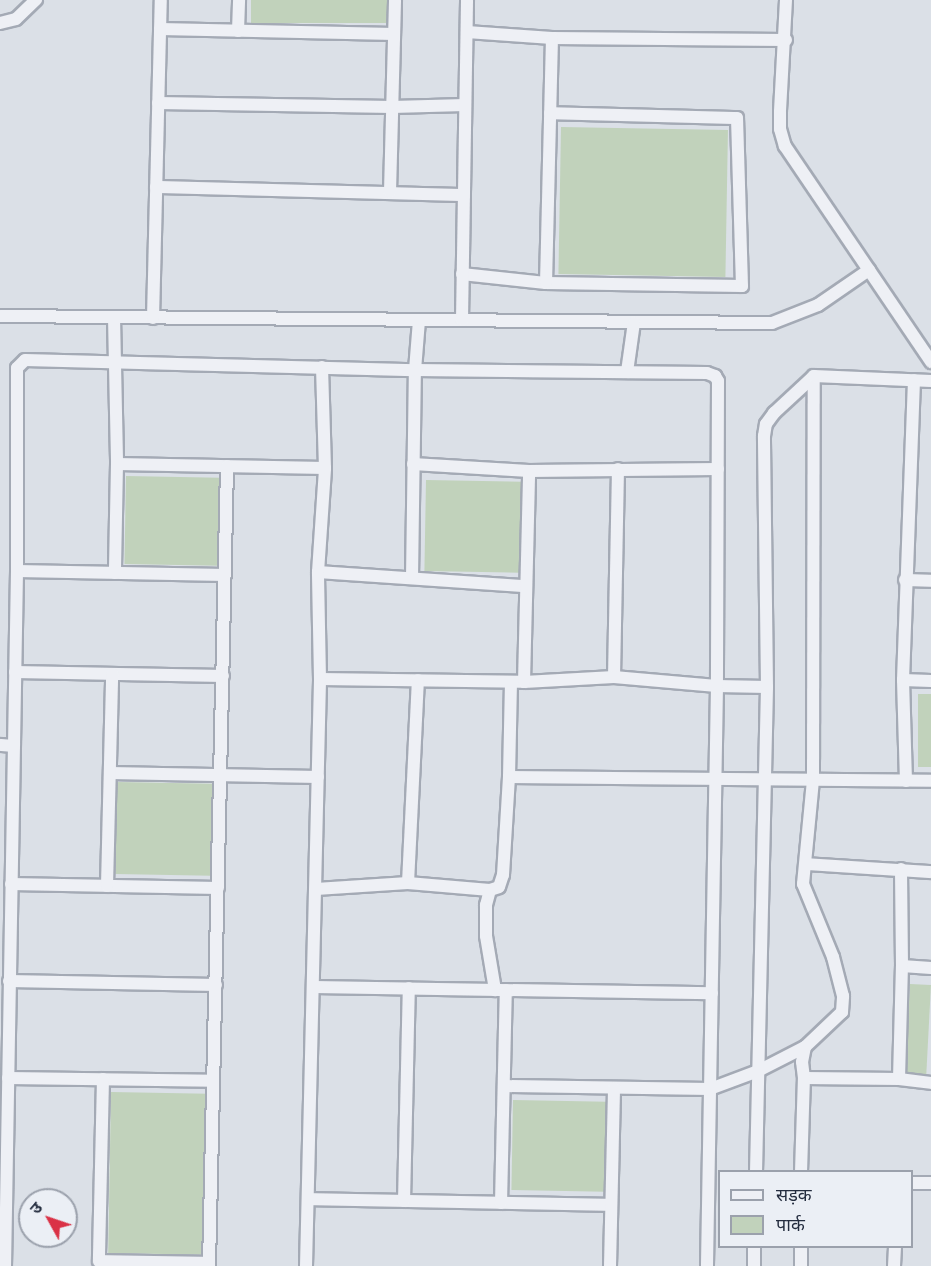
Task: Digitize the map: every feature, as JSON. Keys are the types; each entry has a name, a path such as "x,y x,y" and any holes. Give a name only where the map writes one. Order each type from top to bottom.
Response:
{"street":[{"path":"0,23 16,19 36,0"},
{"path":"153,318 161,0"},
{"path":"238,0 238,31"},
{"path":"390,192 395,0"},
{"path":"462,320 467,0"},
{"path":"786,0 786,39 780,112 780,129 785,146 931,362"},
{"path":"160,29 394,34"},
{"path":"467,32 552,39 786,39"},
{"path":"546,283 552,39"},
{"path":"158,103 392,108 465,105"},
{"path":"462,274 546,283 742,286 737,118 550,113"},
{"path":"156,187 464,195"},
{"path":"0,316 772,323 818,304 869,270"},
{"path":"114,317 113,363 117,464 115,573"},
{"path":"412,578 415,370 419,320"},
{"path":"627,372 634,322"},
{"path":"4,1266 17,571 17,368 25,360 415,370 707,373 715,376 718,381 717,686 707,1266"},
{"path":"306,1266 320,679 318,572 325,468 322,367"},
{"path":"504,1086 710,1089 758,1071 805,1047 842,1012 843,996 833,957 807,900 803,884 813,780 814,376"},
{"path":"756,1170 766,687 765,430 774,413 814,376 931,381"},
{"path":"906,781 903,680 914,380"},
{"path":"117,464 325,468"},
{"path":"413,464 529,471 618,468 718,470"},
{"path":"103,1079 99,1264 209,1265 227,466"},
{"path":"614,677 618,468"},
{"path":"524,682 529,471"},
{"path":"17,571 225,575"},
{"path":"318,572 526,586"},
{"path":"905,580 931,580"},
{"path":"15,672 223,676"},
{"path":"107,886 112,674"},
{"path":"320,679 524,682 614,677 717,686 766,687"},
{"path":"408,883 418,680"},
{"path":"903,680 931,681"},
{"path":"316,889 408,883 490,890 500,887 503,875 509,777 511,682"},
{"path":"0,745 14,746"},
{"path":"110,773 318,777"},
{"path":"509,777 931,781"},
{"path":"806,864 931,872"},
{"path":"899,1078 902,966 901,869"},
{"path":"11,884 218,888"},
{"path":"490,890 486,905 486,936 500,990 504,1086 501,1203"},
{"path":"902,966 931,968"},
{"path":"9,981 216,985"},
{"path":"314,987 712,993"},
{"path":"404,1201 409,988"},
{"path":"801,1170 804,1078 802,1062 805,1047"},
{"path":"8,1078 213,1081"},
{"path":"804,1078 899,1078 931,1083"},
{"path":"610,1266 614,1088"},
{"path":"913,1183 931,1183"},
{"path":"309,1199 611,1204"},
{"path":"754,1248 754,1266"},
{"path":"801,1248 801,1266"},
{"path":"894,1266 895,1248"}],"green space":[{"path":"251,0 387,0 387,23 251,23"},
{"path":"561,127 728,130 725,277 558,274"},
{"path":"126,476 220,478 218,566 124,564"},
{"path":"426,480 522,482 520,573 424,571"},
{"path":"918,694 931,694 931,767 918,767"},
{"path":"117,782 213,784 211,876 115,874"},
{"path":"910,984 931,985 926,1075 905,1074"},
{"path":"111,1092 208,1094 205,1255 108,1253"},
{"path":"513,1100 607,1102 605,1192 511,1190"}]}
